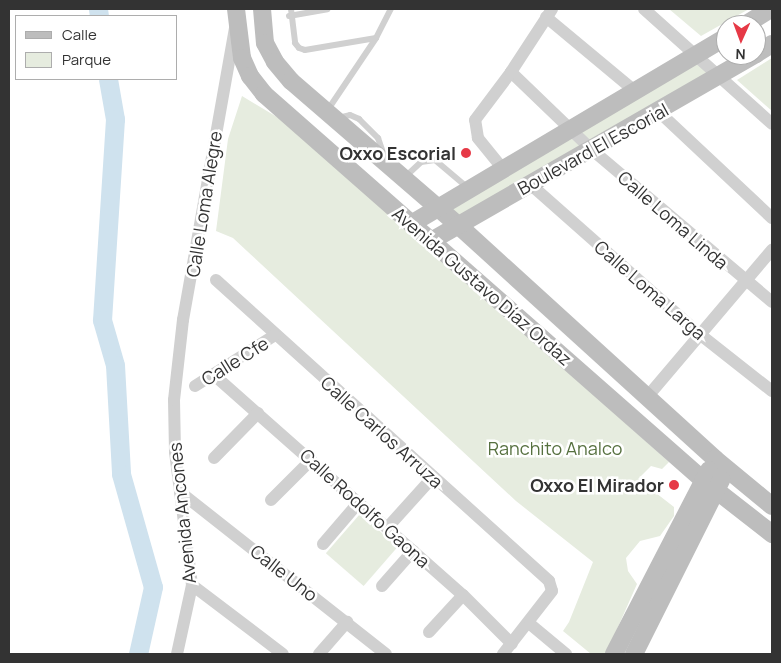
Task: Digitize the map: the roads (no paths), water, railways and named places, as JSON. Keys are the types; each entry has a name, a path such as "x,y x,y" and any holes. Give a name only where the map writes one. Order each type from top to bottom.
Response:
{"street":[{"name":"Avenida Gustavo Díaz Ordaz","path":"262,9 261,28 275,62 291,81 438,207 721,464 772,506"},
{"path":"644,9 722,76 772,124"},
{"path":"503,169 478,138 475,120 511,72 549,13 636,92"},
{"name":"Avenida Gustavo Díaz Ordaz","path":"238,14 242,58 250,76 264,94 709,485 769,529"},
{"name":"Calle Loma Alegre","path":"174,400 183,320 238,14"},
{"name":"Boulevard El Escorial","path":"411,224 716,43"},
{"name":"Boulevard El Escorial","path":"431,241 739,65"},
{"name":"Calle Loma Linda","path":"511,72 592,149 746,283 772,302"},
{"path":"659,112 772,218"},
{"name":"Calle Loma Larga","path":"530,184 702,336 772,391"},
{"path":"648,396 702,336 772,250"},
{"name":"Calle Carlos Arruza","path":"216,280 549,582 552,591 530,624"},
{"name":"Calle Cfe","path":"195,386 275,335"},
{"name":"Calle Rodolfo Gaona","path":"214,375 463,594 512,644"},
{"name":"Avenida Ancones","path":"174,400 175,452 192,585 176,654"},
{"path":"214,458 258,413"},
{"path":"271,500 311,460"},
{"path":"614,654 721,464"},
{"path":"388,528 433,477"},
{"path":"634,654 709,485"},
{"name":"Calle Uno","path":"180,492 386,654"},
{"path":"323,544 358,502"},
{"path":"382,586 414,551"},
{"path":"192,585 283,654"},
{"path":"429,632 463,594"},
{"path":"319,654 347,622"},
{"path":"503,654 530,624 566,654"}],"lane":[{"path":"290,9 289,16 295,43 305,50 376,38"},
{"path":"289,16 326,9"},
{"path":"331,116 376,38 390,9"},
{"path":"404,178 421,162 436,160 469,189"}],"waterway":[{"path":"98,9 99,15"},
{"path":"108,80 115,119 102,320 115,365 121,474 153,587 138,654"}],"place":[{"name":"Oxxo Escorial","path":"466,153"},
{"name":"Oxxo El Mirador","path":"674,485"}],"park label":[{"name":"Ranchito Analco","path":"555,448"}]}
